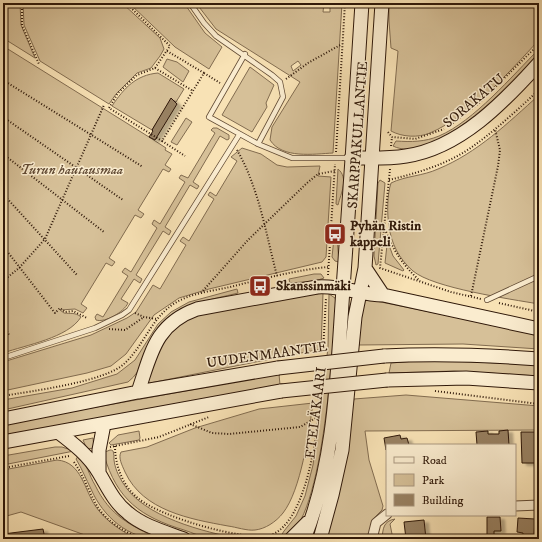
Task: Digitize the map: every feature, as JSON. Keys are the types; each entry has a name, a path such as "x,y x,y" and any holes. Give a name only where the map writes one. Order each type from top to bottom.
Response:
{"main road":[{"name":"SKARPPAKULLANTIE","path":"343,288 362,3"},
{"name":"SKARPPAKULLANTIE","path":"359,292 365,268 382,3"},
{"name":"SORAKATU","path":"351,158 390,158 420,153 453,140 493,109 539,63"},
{"path":"365,268 383,295"},
{"path":"138,392 156,340 170,323 181,315 197,309 317,287 327,286 383,295 539,329"},
{"name":"ETELÄKAARI","path":"304,539 312,518 322,481 332,433 343,288"},
{"name":"ETELÄKAARI","path":"320,539 342,450 355,317 359,292"},
{"name":"UUDENMAANTIE","path":"3,419 138,392 278,368 384,356 427,353 539,359"},
{"path":"3,442 281,391 387,380 466,378 539,383"},
{"path":"99,473 99,450 104,424"},
{"path":"58,432 84,453 99,473 108,490 128,513 154,528 184,539"},
{"path":"291,539 312,518"}],"street":[{"path":"516,506 539,505"},
{"path":"372,539 376,523 386,515"}],"lane":[{"path":"190,3 209,30 245,54 280,82 283,97 258,144"},
{"path":"245,54 209,116 239,135 292,158 351,158"},
{"path":"3,358 100,326 129,310 239,135"},
{"path":"487,300 539,276"}],"path":[{"path":"22,3 22,25 39,64"},
{"path":"126,3 170,46 155,68 137,75 118,93 109,108 185,156"},
{"path":"328,267 345,3"},
{"path":"280,82 325,53 342,44"},
{"path":"392,138 415,139 436,133 446,128 479,104 539,44"},
{"path":"167,51 226,86"},
{"path":"155,68 193,91"},
{"path":"162,141 204,73"},
{"path":"3,80 143,167"},
{"path":"3,281 19,268 45,239 104,105"},
{"path":"3,117 123,200"},
{"path":"471,296 498,166 500,150 495,129"},
{"path":"388,132 392,138 385,228 380,268 471,296 539,312"},
{"path":"233,144 244,162 257,197 277,276"},
{"path":"3,154 104,232"},
{"path":"201,294 264,224 318,174 335,171"},
{"path":"3,194 77,275"},
{"path":"385,228 396,254 409,271 422,282"},
{"path":"3,246 55,313 60,308 65,312 73,311 87,318"},
{"path":"323,352 326,297"},
{"path":"129,310 144,318 157,319"},
{"path":"100,326 112,330 125,330 144,318"},
{"path":"3,323 9,335"},
{"path":"432,391 539,404"},
{"path":"115,446 117,463 124,480 139,499 150,507 200,526 238,536 254,538 272,535 290,519 299,505 305,489 319,416 320,392"},
{"path":"99,450 159,437 215,415"},
{"path":"190,424 212,433 229,434 300,427 319,416"},
{"path":"3,468 70,456 80,470 98,507 105,515 130,534 142,539"},
{"path":"272,535 274,539"}],"green space":[{"path":"3,3 20,3 21,25 35,58 3,38"},
{"path":"23,3 122,3 160,38 164,49 151,68 137,73 116,94 109,104 40,61 24,25"},
{"path":"129,3 184,3 205,33 222,47 209,69 175,47"},
{"path":"196,3 324,3 323,12 330,12 330,3 342,3 333,153 290,153 275,146 270,140 272,127 300,82 216,29","holes":["298,61 301,65 293,71 291,66"]},
{"path":"389,3 539,3 539,40 489,92 461,115 446,125 425,135 400,135 391,131 398,51 391,48"},
{"name":"Turun hautausmaa","path":"3,46 149,137 166,148 165,150 172,154 165,165 171,169 169,172 163,169 138,210 144,214 141,218 135,215 109,258 115,262 112,266 106,263 81,304 87,308 83,313 75,309 60,310 64,313 75,314 81,317 75,324 57,336 3,353"},
{"path":"539,49 535,60 528,67 495,98 461,126 442,138 424,146 408,149 393,146 396,141 423,140 439,136 466,120 492,97"},
{"path":"167,59 177,62 189,71 183,82 163,67"},
{"path":"250,67 274,85 266,103 267,107 252,132 222,115"},
{"path":"158,73 184,89 176,102 171,99 152,130 112,106 131,84 143,76"},
{"path":"539,95 539,304 454,288 437,283 413,271 396,250 390,232 388,204 391,183 432,171 466,155 492,136"},
{"path":"186,118 192,122 177,145 171,142"},
{"path":"213,128 217,128 229,135 229,139 227,140 220,136 193,182 199,186 197,189 190,185 165,227 171,231 169,235 163,231 136,275 142,279 140,283 134,279 121,299 128,303 126,306 114,316 104,320 96,320 95,317 97,314 103,317 128,276 122,272 125,268 131,272 157,228 152,224 154,220 160,224 185,182 179,178 181,175 188,178 215,133 211,130"},
{"path":"242,148 261,154 277,165 287,167 320,166 318,176 331,177 326,257 322,262 209,289 179,298 154,315 126,354 111,366 87,373 3,391 3,362 91,335 127,318 136,312 153,285 160,289 186,245 180,241 183,237 189,241 214,199 208,195 210,192 216,196 237,161 231,157"},
{"path":"338,169 344,181 338,205 336,204"},
{"path":"380,180 385,183 378,264 376,265 374,256 378,183"},
{"path":"334,238 337,238 339,262 335,261 332,257"},
{"path":"387,245 389,245 393,256 404,270 403,271 385,263"},
{"path":"321,274 324,278 315,281 290,283 289,279"},
{"path":"237,289 238,293 193,304 171,315 156,331 142,365 128,382 3,410 3,400 72,388 117,374 135,360 158,324 171,312 189,302"},
{"path":"323,293 321,349 145,384 157,352 165,337 176,325 187,319 224,308"},
{"path":"329,294 335,298 336,302 335,322 329,392 316,473 306,507 294,530 279,539 296,516 305,496 313,465 328,348"},
{"path":"366,299 539,334 539,349 463,344 358,345 363,301"},
{"path":"430,360 539,365 539,376 454,371 389,373 391,363"},
{"path":"279,374 280,385 3,437 3,424"},
{"path":"406,395 539,406 539,430 365,431 369,460 383,506 382,510 372,520 368,539 323,539 354,399"},
{"path":"313,403 303,460 295,490 283,513 274,522 263,528 255,530 245,529 198,520 169,511 143,496 133,485 121,462 121,452 147,447 195,428 259,409"},
{"path":"139,431 139,440 111,445 109,443 118,435"},
{"path":"93,438 94,448 87,449 83,440"},
{"path":"62,447 74,451 3,465 3,456"},
{"path":"110,450 113,451 114,463 123,483 132,495 145,505 159,514 176,521 210,532 241,539 210,539 169,525 143,512 124,495 109,471 104,455 105,452"},
{"path":"79,455 107,505 130,524 159,539 148,538 127,531 102,509 76,459"},
{"path":"57,460 65,462 77,471 96,507 104,517 137,539 96,539 21,512 3,517 3,470"},
{"path":"395,519 390,524 393,539 382,539 384,526 391,520"}],"building":[{"path":"171,98 177,104 155,140 149,137"},
{"path":"263,284 263,287 257,288 256,286"},
{"path":"508,430 509,444 477,444 476,432 488,431 488,434 499,434 499,431"},
{"path":"521,432 539,432 539,463 522,463"},
{"path":"400,435 401,439 407,438 409,444 386,444 386,450 384,438"},
{"path":"487,517 500,517 501,531 494,531 494,535 487,535"},
{"path":"518,518 535,519 534,536 530,536 530,539 523,539 523,533 517,532"},
{"path":"424,520 426,539 406,539 404,522"},
{"path":"43,529 45,539 3,539 3,534"}],"place":[{"name":"Pyhän Ristin kappeli","path":"335,234"},
{"name":"Skanssinmäki","path":"260,286"}]}
